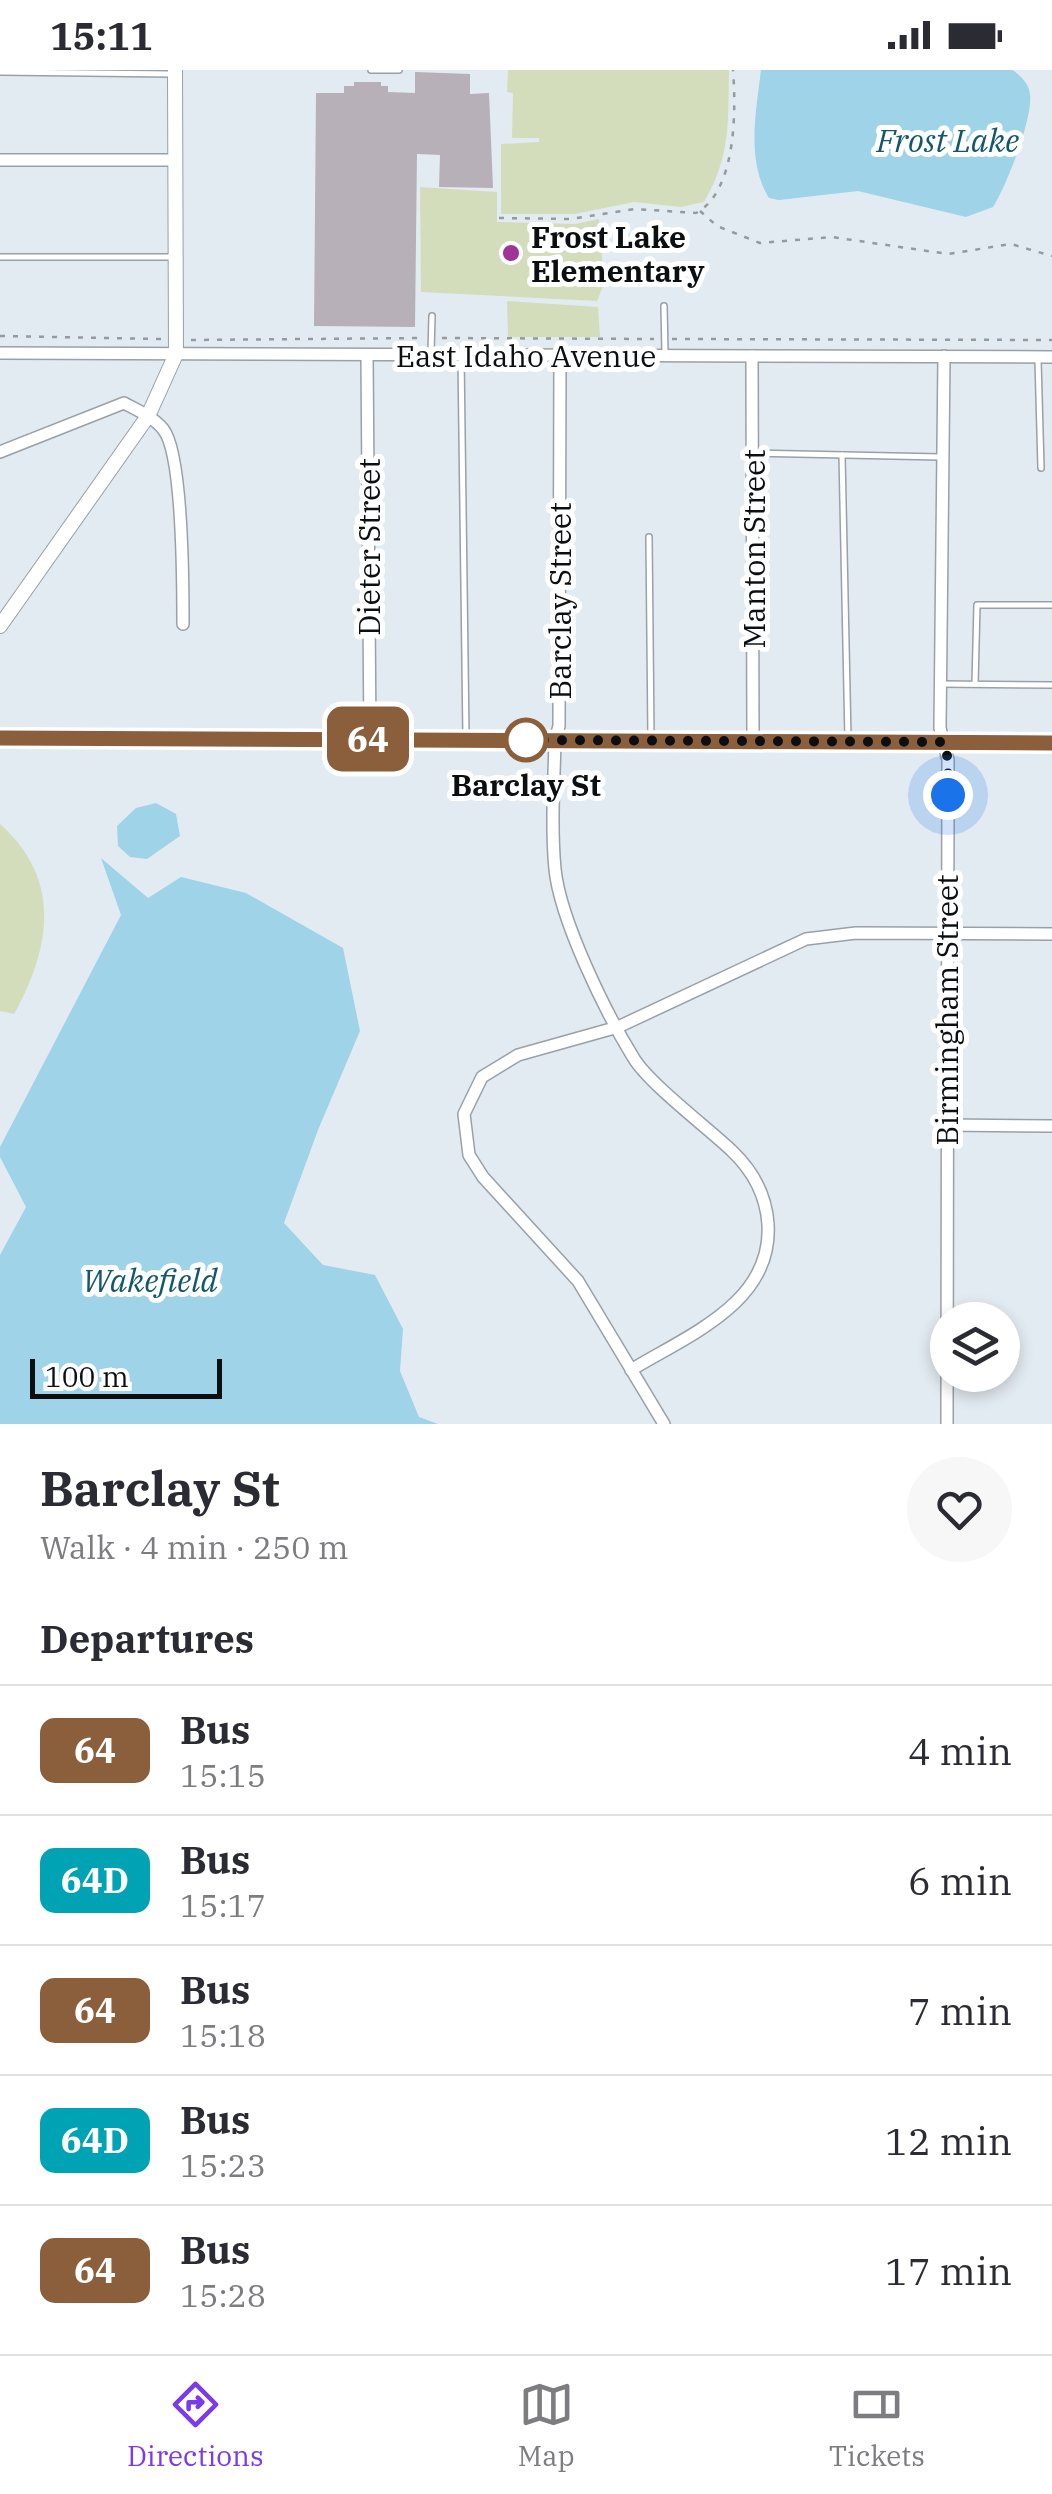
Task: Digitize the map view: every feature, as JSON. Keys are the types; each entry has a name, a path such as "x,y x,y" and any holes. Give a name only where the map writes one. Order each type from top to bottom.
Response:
{"street":[{"path":"0,626 148,416 176,354 176,72"},
{"path":"0,160 176,160"},
{"name":"East Idaho Avenue","path":"0,353 1045,357"},
{"name":"Dieter Street","path":"366,355 370,739"},
{"name":"Barclay Street","path":"560,355 559,726 554,740 554,848 559,894 575,940 634,1061 745,1164 761,1192 768,1228 764,1260 737,1303 632,1370"},
{"name":"Manton Street","path":"752,356 753,741"},
{"name":"Birmingham Street","path":"944,356 941,684 948,760 947,1424"},
{"path":"0,452 124,403 166,432 173,457 183,548 183,624"},
{"path":"0,738 1052,743"},
{"path":"664,1424 578,1281 475,1168 463,1128 468,1101 492,1067 518,1055 618,1027 806,939 856,933 1052,934"},
{"path":"946,1125 1052,1126"}],"lane":[{"path":"371,70 399,70"},
{"path":"0,72 176,72"},
{"path":"0,258 176,257"},
{"path":"664,306 665,356"},
{"path":"430,355 432,316"},
{"path":"461,355 466,739"},
{"path":"1041,468 1045,357"},
{"path":"753,453 943,456"},
{"path":"842,455 848,742"},
{"path":"649,538 651,740"},
{"path":"974,684 977,605 1052,605"},
{"path":"941,684 1052,686"}],"path":[{"path":"700,211 731,161 733,70"},
{"path":"499,218 570,219 635,208 700,211 717,226 760,243 832,238 948,254 1011,244 1052,256"},
{"path":"0,336 161,338"},
{"path":"191,340 1052,340"}],"green space":[{"path":"508,70 729,70 724,154 704,202 681,207 634,202 575,214 501,214 501,144 539,142 539,138 512,138 513,93 507,92"},
{"path":"420,187 497,192 497,222 575,224 599,219 604,284 597,301 421,292"},
{"path":"507,301 598,307 600,337 508,337"},
{"path":"0,824 34,868 44,916 36,965 14,1014 0,1011"}],"water":[{"name":"Frost Lake","path":"761,70 1013,70 1028,87 1030,106 1017,152 993,207 966,217 858,191 779,200 769,198 757,168 755,119"},
{"path":"156,803 176,814 180,836 147,859 130,857 118,846 117,826 136,808"},
{"name":"Wakefield","path":"101,858 148,898 181,877 246,893 343,948 360,1031 284,1223 323,1265 375,1275 403,1329 400,1371 419,1417 438,1424 0,1424 0,1255 26,1207 0,1157 0,1147 121,915"}],"building":[{"name":"Frost Lake Elementary","path":"415,72 470,74 470,94 489,93 493,188 439,187 440,155 417,154 415,327 314,326 316,93 344,93 344,86 354,86 354,82 381,82 381,86 388,86 388,92 415,93"}],"bus line":[{"name":"64","path":"0,738 1052,743"}],"place":[{"name":"Frost Lake Elementary","path":"511,253"},
{"name":"Barclay St","path":"526,740"}],"route":[{"path":"526,740 944,742 948,795"}]}
